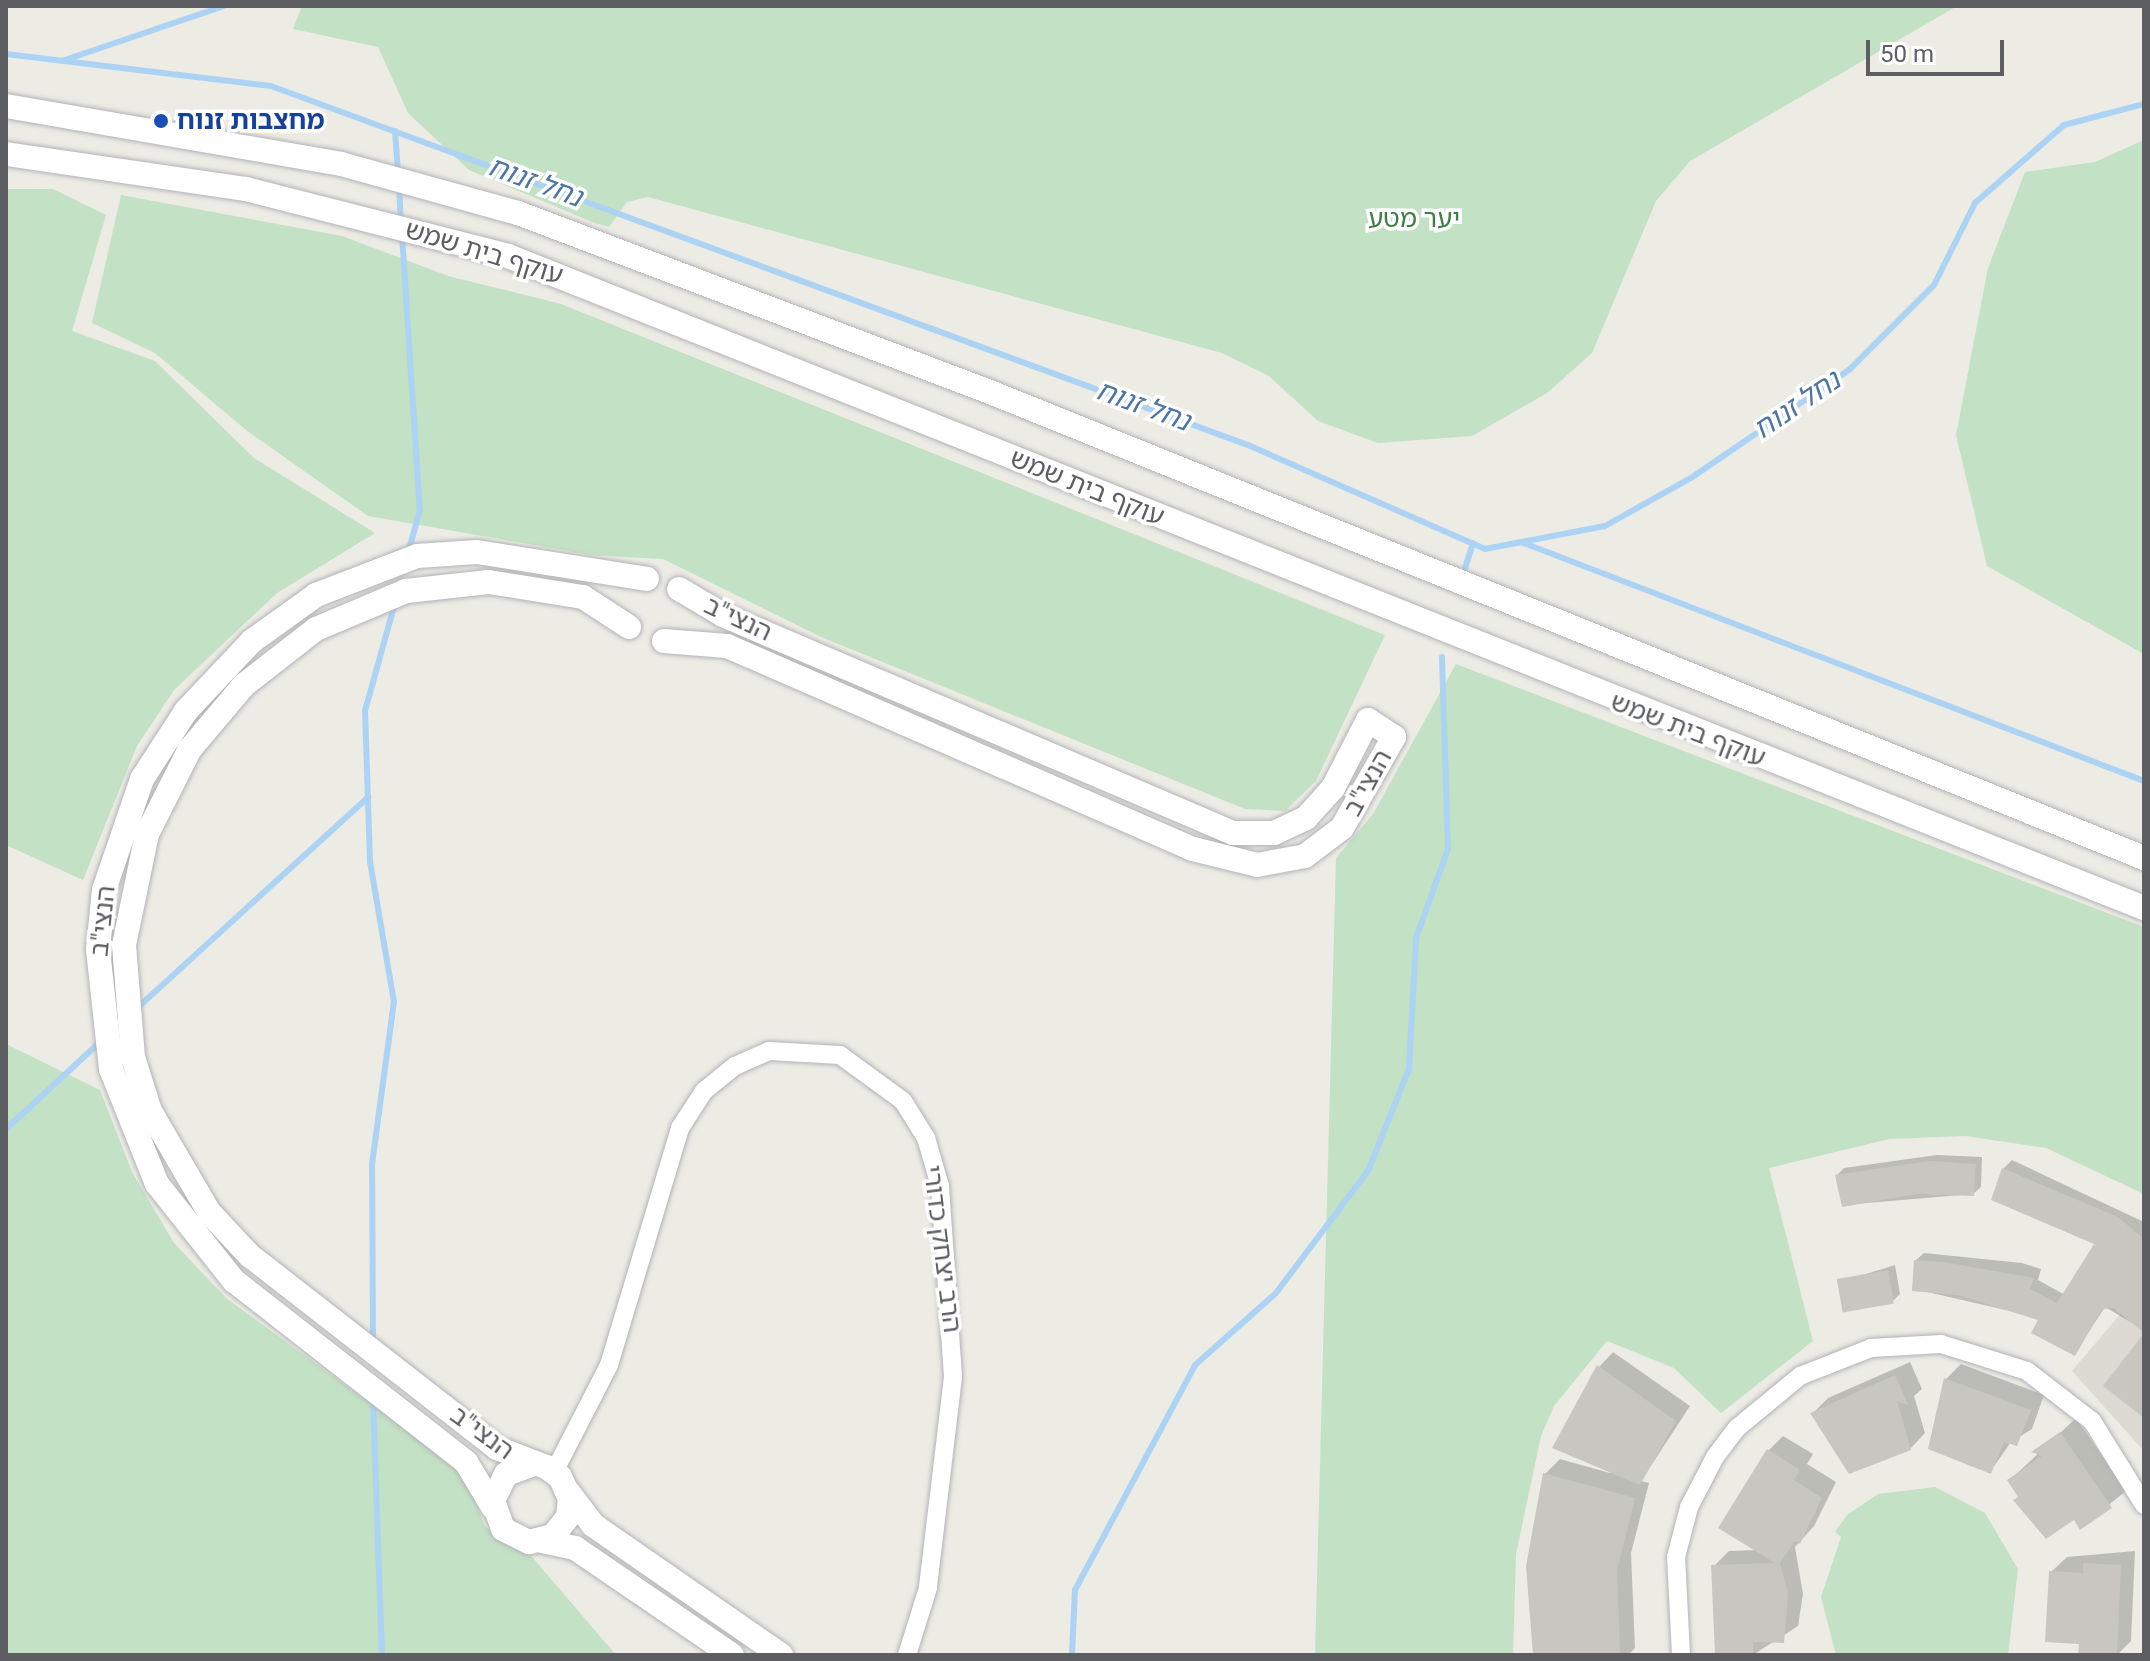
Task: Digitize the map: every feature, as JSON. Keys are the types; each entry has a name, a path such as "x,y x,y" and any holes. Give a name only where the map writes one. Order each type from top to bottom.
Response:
{"street":[{"name":"עוקף בית שמש","path":"6,106 341,164 518,213 990,392 2144,858"},
{"name":"עוקף בית שמש","path":"6,154 246,189 508,256 2144,908"},
{"name":"הנצי\"ב","path":"493,1507 466,1462 234,1281 157,1184 111,1069 98,964 104,890 142,779 186,711 252,641 316,595 417,556 477,552 647,579"},
{"path":"647,579 679,589 687,617 664,641 644,640 629,627 626,599 647,579"},
{"name":"הנצי\"ב","path":"544,1468 497,1448 250,1256 209,1212 150,1111 133,1057 124,945 147,834 190,749 244,685 316,629 406,591 489,582 575,595 629,627"},
{"name":"הנצי\"ב","path":"664,641 727,646 1193,849 1257,865 1305,856 1342,828 1394,737 1368,720 1333,788 1306,818 1274,833 1233,833 723,615 679,589"},
{"name":"הרב יצחק כדורי","path":"544,1468 609,1365 680,1128 704,1091 735,1066 769,1051 840,1055 903,1101 926,1138 940,1186 953,1377 928,1588 907,1655"},
{"path":"1681,1655 1676,1557 1689,1507 1715,1457 1765,1402 1800,1376 1871,1348 1941,1344 1979,1352 2027,1371 2077,1405 2124,1462 2144,1505"},
{"path":"732,1655 575,1548 512,1537 493,1507 501,1478 544,1468 569,1493 593,1525 781,1655"},
{"path":"542,1541 565,1523 569,1493"}],"shaded area":[{"path":"2144,1286 2144,1451 2072,1371"}],"green space":[{"name":"יער מטע","path":"302,6 1957,6 1690,161 1656,201 1592,353 1547,393 1472,436 1378,443 1318,421 1269,376 1222,353 648,197 627,202 609,227 595,223 469,170 408,113 378,47 293,29"},
{"path":"2144,140 2144,654 1987,566 1956,435 1988,268 2025,172 2095,162"},
{"path":"6,189 53,189 106,215 72,331 155,361 254,458 375,533 277,593 174,690 137,746 83,880 6,845"},
{"path":"121,195 342,236 448,276 561,304 1385,635 1316,781 1285,811 1245,809 821,637 663,559 591,555 368,516 246,430 155,353 92,323"},
{"path":"1456,664 2144,927 2144,1194 2046,1148 1966,1136 1889,1139 1769,1168 1813,1341 1721,1413 1674,1368 1607,1341 1554,1406 1541,1436 1516,1554 1513,1655 1315,1655 1336,858 1373,814"},
{"path":"6,1044 100,1090 132,1172 174,1243 226,1298 463,1471 485,1526 504,1544 527,1551 616,1655 6,1655"},
{"path":"1935,1487 1985,1513 2018,1569 2008,1655 1836,1655 1821,1597 1841,1537 1835,1532 1847,1515 1878,1494"}],"building":[{"path":"1929,1161 1976,1164 1974,1196 1917,1194 1842,1207 1835,1175"},
{"path":"2002,1168 2118,1217 2144,1239 2144,1333 2113,1308 2102,1309 2075,1356 2031,1333 2038,1320 1958,1295 1912,1291 1914,1260 1944,1262 2034,1278 2030,1289 2057,1303 2094,1244 1991,1200"},
{"path":"1888,1270 1894,1303 1843,1313 1837,1279"},
{"path":"2144,1333 2144,1418 2103,1386"},
{"path":"1597,1365 1676,1421 1640,1485 1552,1448"},
{"path":"1895,1375 1908,1405 1897,1401 1911,1450 1849,1474 1810,1413"},
{"path":"1944,1378 2031,1410 2017,1446 2004,1442 1991,1474 1928,1449"},
{"path":"2060,1432 2112,1508 2080,1530 2074,1520 2046,1539 2013,1500 2018,1497 2007,1480 2042,1456 2031,1452"},
{"path":"1767,1449 1800,1470 1794,1480 1822,1498 1800,1544 1795,1541 1780,1563 1788,1593 1784,1643 1753,1642 1753,1655 1715,1655 1711,1565 1775,1563 1718,1528"},
{"path":"1543,1473 1635,1498 1617,1570 1620,1655 1533,1655 1526,1566"},
{"path":"2083,1563 2121,1565 2117,1655 2078,1655 2079,1644 2045,1642 2049,1571 2083,1573"}],"waterway":[{"path":"65,60 224,6"},
{"name":"נחל זנוח","path":"6,54 271,86 1248,445 1485,549 1605,526 1691,478 1850,369 1934,285 1975,203 2064,125 2144,104"},
{"path":"395,131 398,172"},
{"path":"399,187 401,224"},
{"path":"402,235 420,510 408,553"},
{"path":"1521,542 2144,781"},
{"path":"1465,568 1473,543"},
{"path":"373,1344 372,1164 394,1002 370,861 365,711 395,603"},
{"path":"1072,1655 1075,1590 1195,1365 1276,1293 1368,1171 1409,1069 1416,938 1448,849 1442,657"},
{"path":"135,1010 368,797"},
{"path":"6,1129 100,1042"},
{"path":"373,1399 382,1655"}],"place":[{"name":"מחצבות זנוח","path":"161,121"}]}
